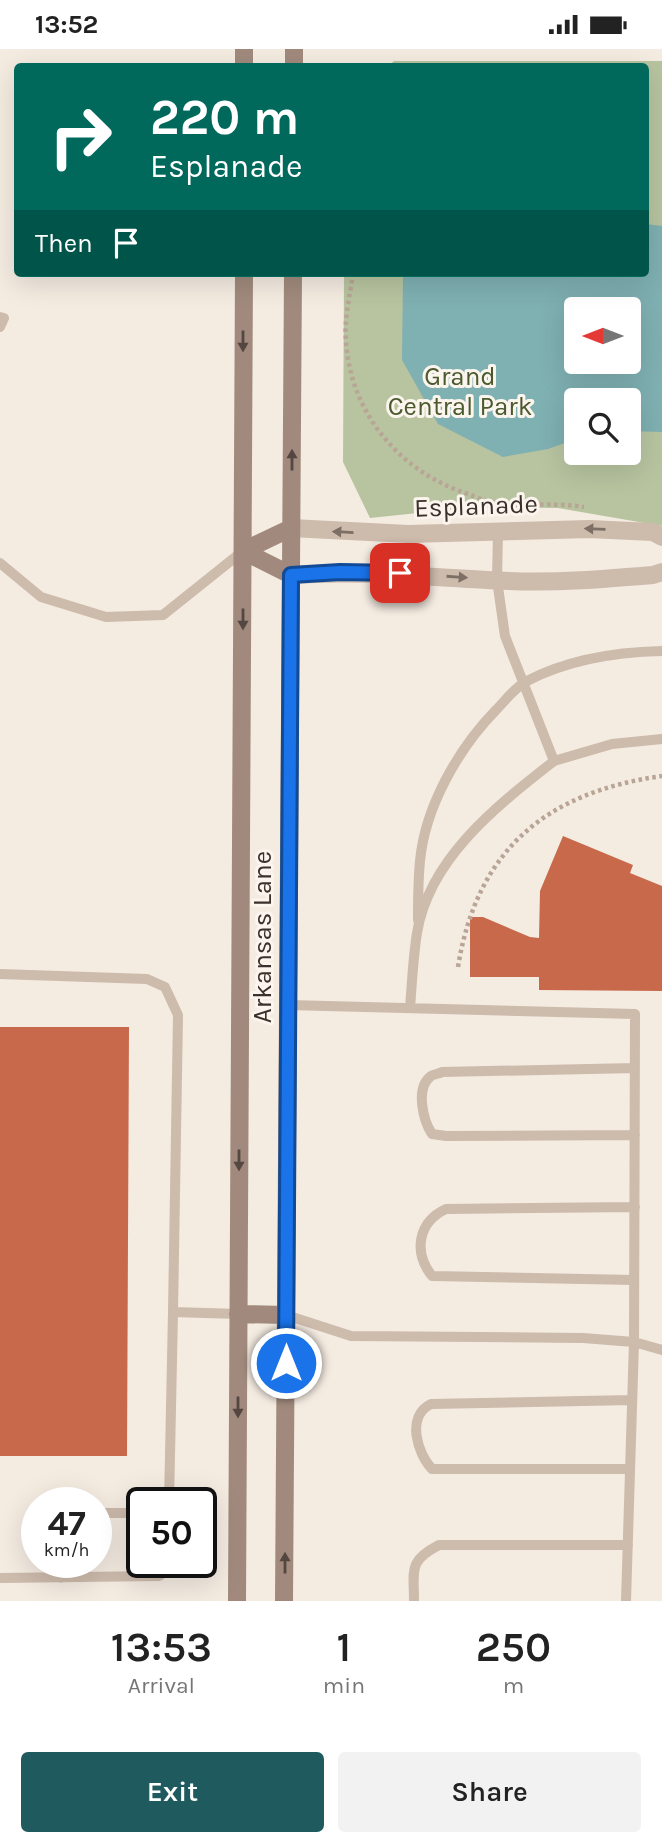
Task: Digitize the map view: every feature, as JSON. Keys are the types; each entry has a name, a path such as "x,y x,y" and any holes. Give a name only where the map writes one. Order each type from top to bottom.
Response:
{"main road":[{"name":"Arkansas Lane","path":"237,1601 244,277"},
{"name":"Arkansas Lane","path":"284,1601 293,277"},
{"path":"243,551 291,528"},
{"path":"243,551 291,575"},
{"path":"238,1314 286,1315"}],"street":[{"name":"Esplanade","path":"291,528 408,534 589,529 653,532 662,537"},
{"path":"291,575 388,573 497,580 574,581 662,572"}],"lane":[{"path":"0,317 4,318 0,327"},
{"path":"498,531 497,580 505,636 525,681 554,761"},
{"path":"0,563 41,597 106,617 163,615 243,551"},
{"path":"410,1008 420,859 431,814 452,769 482,724 525,681 584,660 662,650"},
{"path":"417,931 431,891 447,862 499,805 554,761 612,744 662,739"},
{"path":"0,974 147,979 165,987 178,1015 169,1487"},
{"path":"288,1005 635,1014 634,1342 626,1601"},
{"path":"635,1068 442,1072 431,1076 423,1089 424,1112 432,1134 635,1135"},
{"path":"634,1280 432,1276 425,1267 421,1251 425,1226 434,1215 446,1209 635,1207"},
{"path":"173,1312 238,1314"},
{"path":"286,1315 351,1336 583,1338 634,1342 662,1350"},
{"path":"630,1469 432,1469 423,1459 417,1439 417,1420 423,1408 431,1404 632,1400"},
{"path":"414,1601 414,1565 423,1553 439,1545 628,1545"},
{"path":"0,1578 21,1578"}],"path":[{"path":"353,277 346,319 348,362 362,404 373,423 402,457 439,483 492,502 560,503 586,507"},
{"path":"458,967 468,922 486,880 528,829 545,815 590,793 614,785 662,776"}],"green space":[{"name":"Grand Central Park","path":"662,61 662,526 558,508 475,507 370,518 343,462 344,277 649,277 649,63 392,63"}],"water":[{"path":"649,224 662,226 662,432 641,431 641,388 564,388 564,443 503,457 438,424 402,360 403,277 649,277"}],"building":[{"path":"563,836 633,865 630,873 662,886 662,991 539,990 539,977 470,977 470,917 483,917 530,937 539,938 540,891"},
{"path":"0,1027 129,1027 127,1456 0,1456"}],"route":[{"path":"286,1363 291,575 340,572 400,573"}]}
